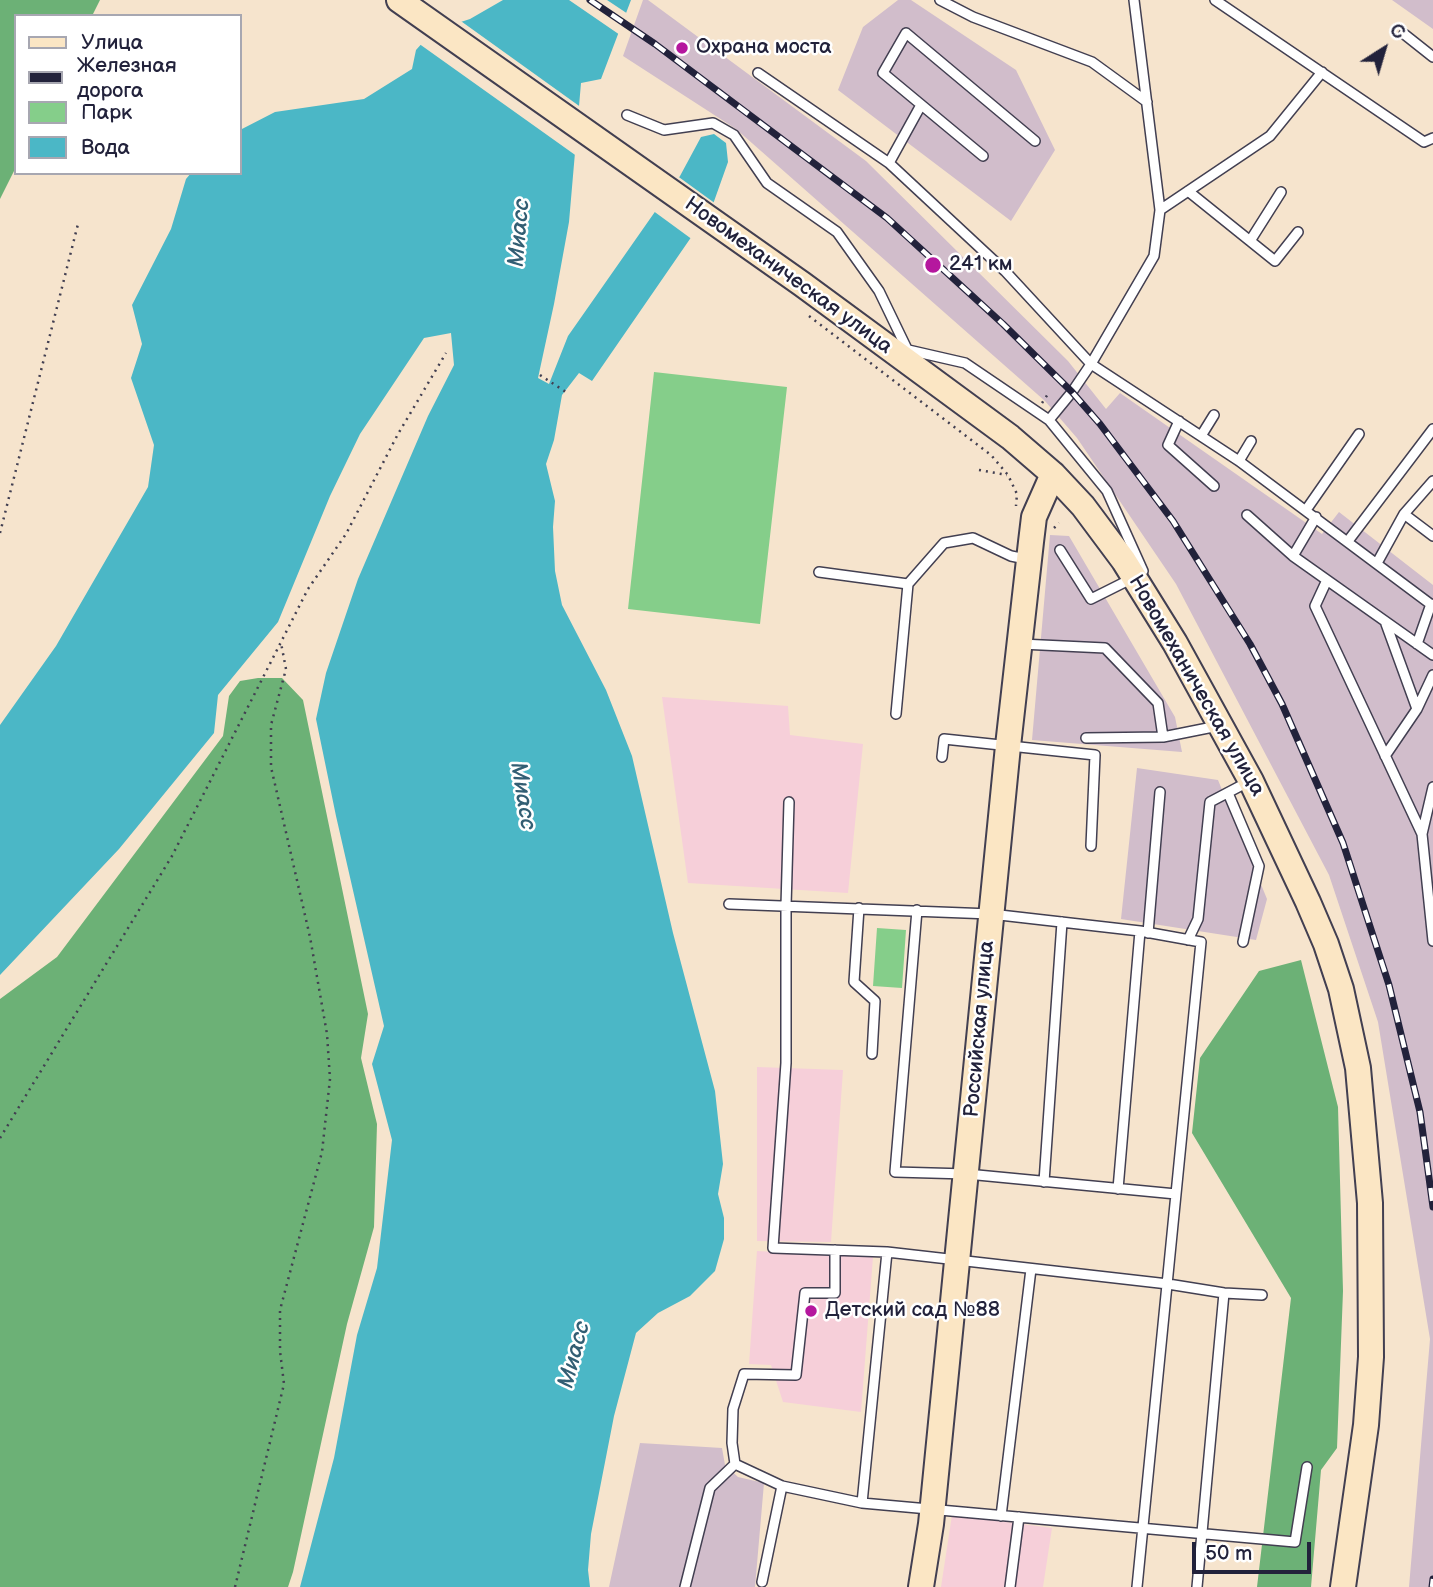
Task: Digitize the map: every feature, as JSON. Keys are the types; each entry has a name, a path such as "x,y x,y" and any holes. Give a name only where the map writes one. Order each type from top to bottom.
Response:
{"main road":[{"name":"Новомеханическая улица","path":"399,0 883,343 1010,437 1053,474 1083,506 1135,577 1175,643 1223,725 1281,840 1326,944 1351,1029 1362,1101 1372,1261 1371,1357 1366,1425 1343,1587"},
{"name":"Российская улица","path":"921,1587 933,1510 1007,746 1034,517 1053,474"}],"lane":[{"path":"940,0 973,17 1092,62 1147,102"},
{"path":"1049,420 1091,364 1154,256 1160,211 1134,0"},
{"path":"1215,0 1424,142 1433,138"},
{"path":"983,156 883,73 906,33 1035,141"},
{"path":"1404,34 1433,57"},
{"path":"1160,211 1270,136 1322,72"},
{"path":"758,73 889,163 1005,271 1091,364 1239,461 1432,605 1417,644"},
{"path":"889,163 922,105"},
{"path":"627,115 664,130 713,123 734,135 767,183 837,232 879,291 907,349"},
{"path":"1188,191 1275,261 1298,232"},
{"path":"1250,241 1281,192"},
{"path":"883,343 965,363 1049,420 1107,491 1175,643"},
{"path":"1201,436 1214,415"},
{"path":"1179,421 1168,445 1214,486"},
{"path":"1348,541 1433,429"},
{"path":"1306,510 1359,434"},
{"path":"1239,461 1251,441"},
{"path":"1377,563 1404,514 1433,481"},
{"path":"1404,514 1433,536"},
{"path":"1247,515 1293,556 1433,655"},
{"path":"1293,556 1317,517"},
{"path":"896,714 908,584 944,543 974,538 1011,556 1029,560"},
{"path":"1060,550 1091,599 1135,577"},
{"path":"819,572 908,584"},
{"path":"1327,580 1315,606 1422,834"},
{"path":"1386,623 1417,709"},
{"path":"1020,644 1105,648 1158,703 1163,737"},
{"path":"1385,757 1417,709 1433,675"},
{"path":"1086,738 1163,737 1223,725"},
{"path":"942,757 944,739 1095,755 1091,846"},
{"path":"1188,940 1198,919 1210,802 1251,780"},
{"path":"1433,786 1422,834 1433,941"},
{"path":"1118,1189 1160,792"},
{"path":"1228,793 1259,866 1243,942"},
{"path":"789,802 786,1063 773,1248 887,1252 1262,1296"},
{"path":"729,904 991,914 1144,932 1201,942 1137,1587"},
{"path":"859,908 854,982 875,1001 872,1054"},
{"path":"917,910 895,1172 967,1174 1176,1194"},
{"path":"1044,1182 1062,922"},
{"path":"735,1464 732,1443 733,1409 744,1374 796,1375 805,1293 835,1293 835,1250"},
{"path":"862,1503 887,1252"},
{"path":"1001,1516 1031,1269"},
{"path":"1197,1587 1224,1293"},
{"path":"735,1464 782,1486 862,1503 1295,1542 1307,1467"},
{"path":"685,1587 710,1488 735,1464"},
{"path":"761,1582 782,1486"},
{"path":"1010,1587 1019,1517"}],"path":[{"path":"0,533 78,224"},
{"path":"0,1138 172,856 308,589 346,534 398,434 446,353"},
{"path":"540,375 569,394"},
{"path":"979,470 1007,475"},
{"path":"234,1587 284,1384 280,1351 280,1310 322,1152 330,1079 327,1034 310,937 271,767 271,725 286,669 281,643"}],"shaded area":[{"path":"643,0 648,0 866,161 1068,361 1106,409 1120,393 1322,534 1339,512 1433,585 1433,1587 1409,1587 1430,1339 1378,1022 1329,875 1176,584 1077,438 1045,401 736,129 623,56"},
{"path":"898,0 911,0 1016,70 1055,150 1011,221 838,90 863,27"},
{"path":"1392,0 1433,0 1433,29"},
{"path":"1050,535 1069,536 1175,717 1182,752 1032,740"},
{"path":"662,697 788,706 790,735 863,744 848,893 688,883"},
{"path":"1137,768 1218,780 1267,899 1256,940 1121,919"},
{"path":"757,1067 843,1070 831,1242 757,1241"},
{"name":"Детский сад №88","path":"757,1251 873,1257 861,1412 783,1402 771,1365 749,1364"},
{"path":"640,1443 722,1448 725,1465 738,1477 764,1483 755,1587 609,1587"},
{"path":"952,1515 1052,1528 1043,1587 941,1587"}],"green space":[{"path":"0,0 100,0 93,14 14,14 14,171 0,199"},
{"path":"654,372 787,387 760,624 628,609"},
{"path":"282,678 303,700 368,1014 361,1058 377,1124 374,1227 347,1324 293,1572 288,1587 0,1587 0,999 57,957 223,736 229,696 240,681"},
{"path":"877,928 906,930 902,988 873,986"},
{"path":"1301,960 1338,1107 1343,1291 1337,1448 1321,1470 1311,1587 1257,1587 1291,1298 1192,1133 1200,1058 1259,971"}],"water":[{"name":"Миасс","path":"503,0 631,0 601,79 581,83 569,222 538,378 549,384 568,336 680,176 701,137 714,134 726,143 728,162 712,207 592,381 579,373 562,395 554,440 546,464 555,501 555,571 562,605 606,690 632,756 673,933 715,1091 723,1164 718,1194 724,1218 724,1239 715,1271 690,1296 658,1313 636,1333 614,1416 591,1534 588,1570 590,1587 300,1587 334,1458 357,1335 377,1268 392,1140 372,1064 384,1026 316,719 326,673 358,579 428,416 454,365 451,333 424,338 360,434 330,496 278,622 218,695 214,733 119,849 0,975 0,725 56,646 148,487 154,445 131,378 142,344 132,305 171,229 186,179 189,175 242,175 242,129 275,112 364,99 412,69 416,50 433,31 470,19"}],"pier":[{"path":"569,0 607,0 628,14 620,35"},
{"path":"458,19 582,108 578,157 418,43 431,28"},
{"path":"676,175 716,204 693,240 652,210"}],"railway":[{"path":"590,0 655,44 887,218 1003,324 1072,392 1100,424 1173,521 1250,644 1282,704 1343,843 1389,985 1420,1112 1433,1207"},
{"path":"1432,1587 1433,1579"}],"place":[{"name":"Охрана моста","path":"682,48"},
{"name":"241 км","path":"933,265"},
{"name":"Детский сад №88","path":"811,1311"}]}
